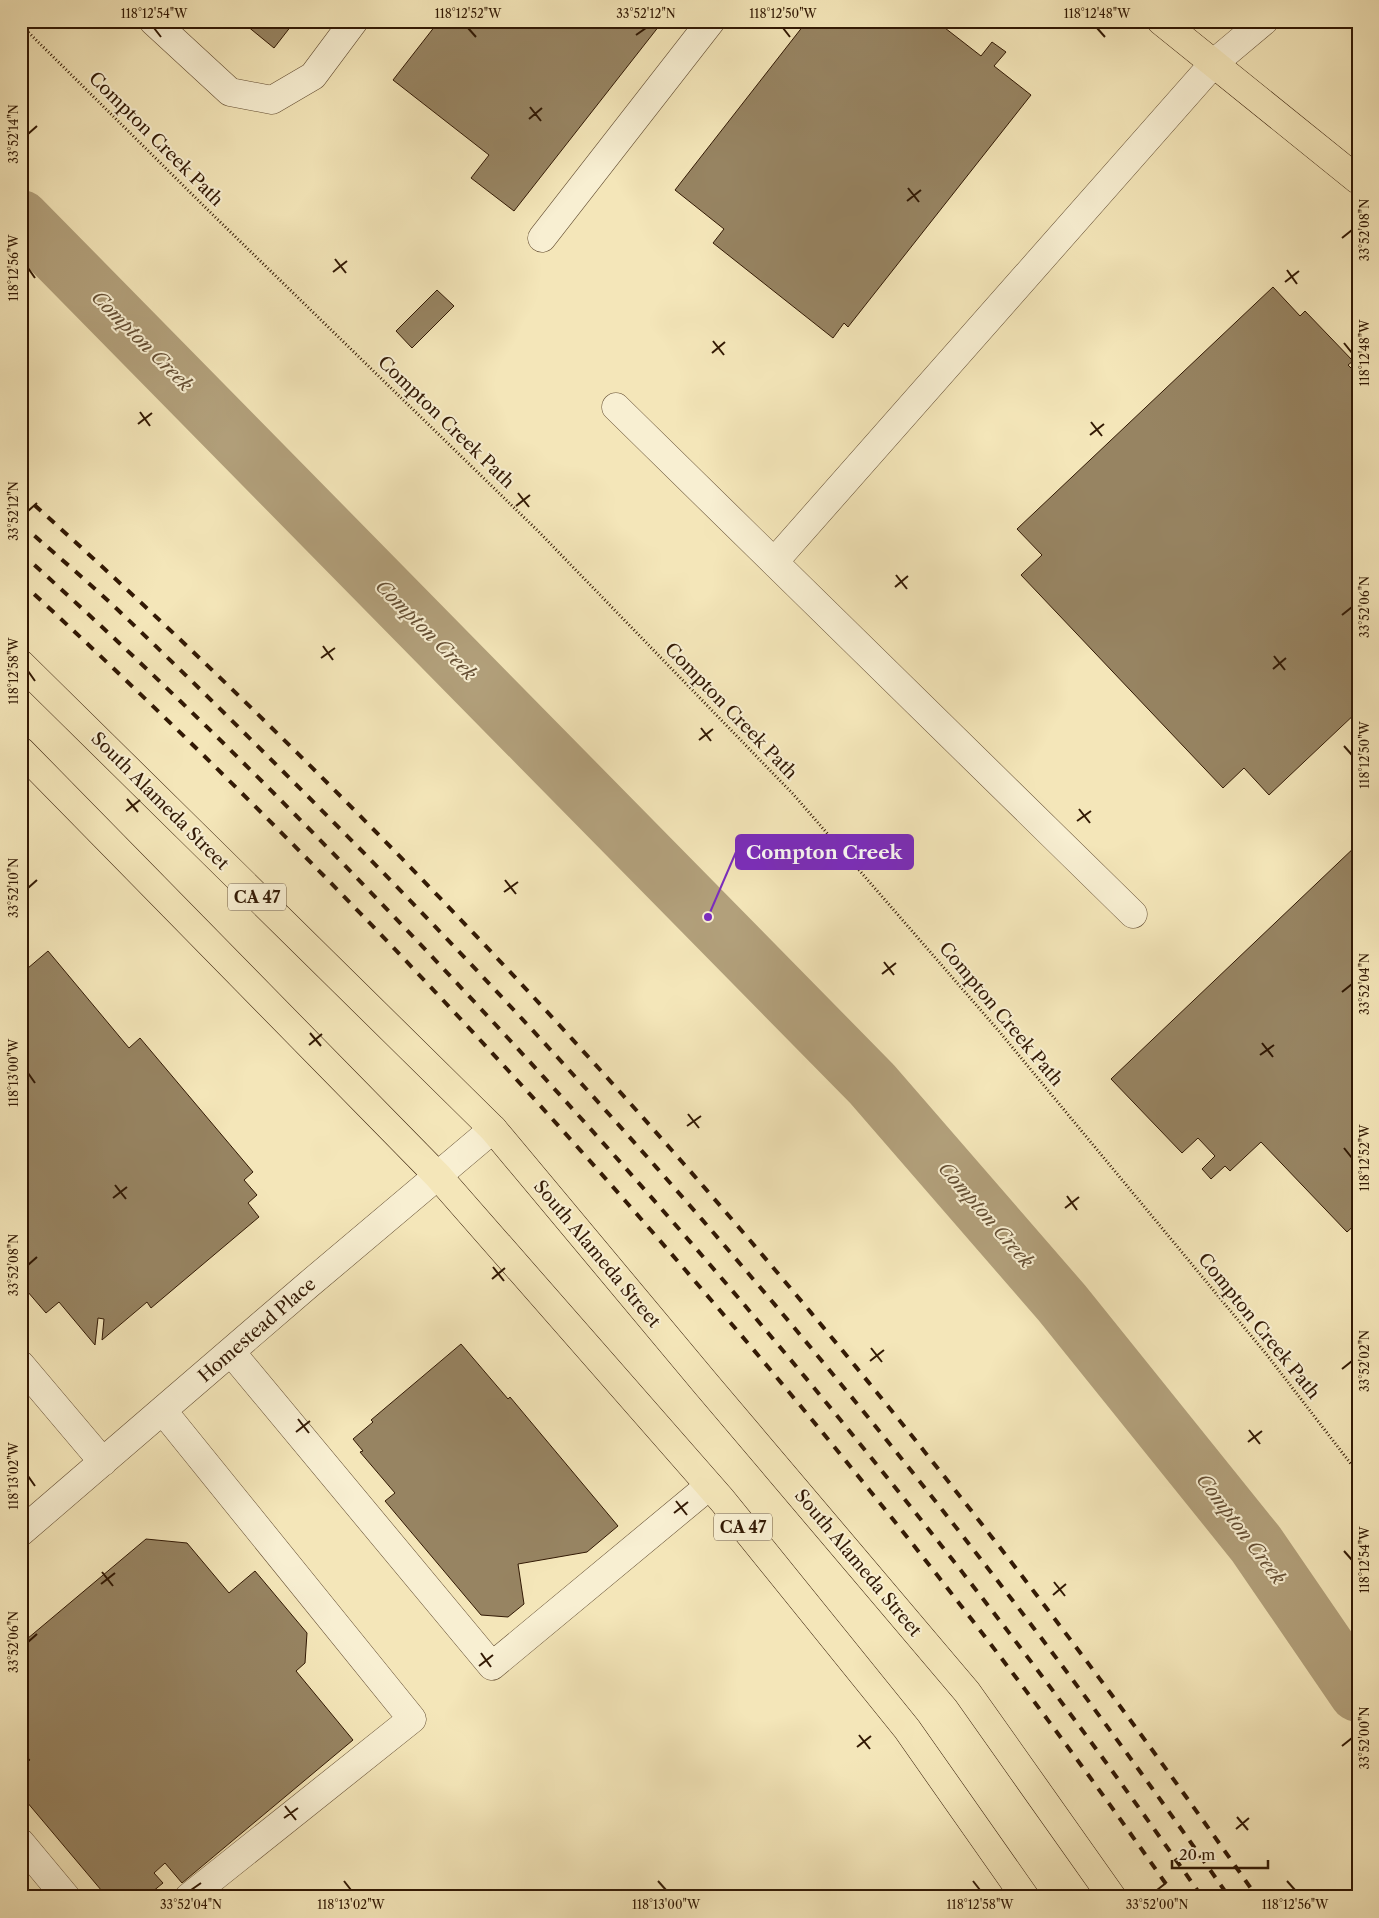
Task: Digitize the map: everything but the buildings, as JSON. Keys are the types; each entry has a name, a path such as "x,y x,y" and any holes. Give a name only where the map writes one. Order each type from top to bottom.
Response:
{"main road":[{"path":"1161,21 1358,180"},
{"name":"South Alameda Street","path":"21,664 493,1129 967,1692 1112,1897"},
{"name":"CA 47","path":"21,751 438,1176 709,1486 907,1730 1026,1897"}],"street":[{"path":"153,21 230,92 272,100 313,76 354,21"},
{"path":"542,238 711,21"},
{"path":"774,562 1214,63 1264,21"},
{"path":"616,407 1133,914"},
{"name":"Homestead Place","path":"21,1532 493,1129"},
{"path":"231,1352 492,1666 709,1486"},
{"path":"21,1365 103,1462"},
{"path":"163,1411 412,1719 189,1897"},
{"path":"21,1843 66,1897"}],"path":[{"name":"Compton Creek Path","path":"21,25 538,531 793,794 998,1030 1267,1355 1358,1473"}],"waterway":[{"name":"Compton Creek","path":"21,219 872,1084 1062,1303 1256,1544 1358,1693"}],"railway":[{"path":"21,493 193,652 360,816 522,985 680,1159 832,1337 979,1520 1120,1707 1257,1897"},
{"path":"21,524 118,610 240,728 360,849 594,1097 817,1355 924,1487 1029,1621 1229,1897"},
{"path":"21,553 147,669 329,849 448,973 691,1242 869,1454 955,1563 1122,1784 1202,1897"},
{"path":"21,582 110,665 283,834 451,1009 614,1188 757,1354 942,1582 1061,1738 1175,1897"}],"place":[{"name":"Compton Creek","path":"708,917"}]}
